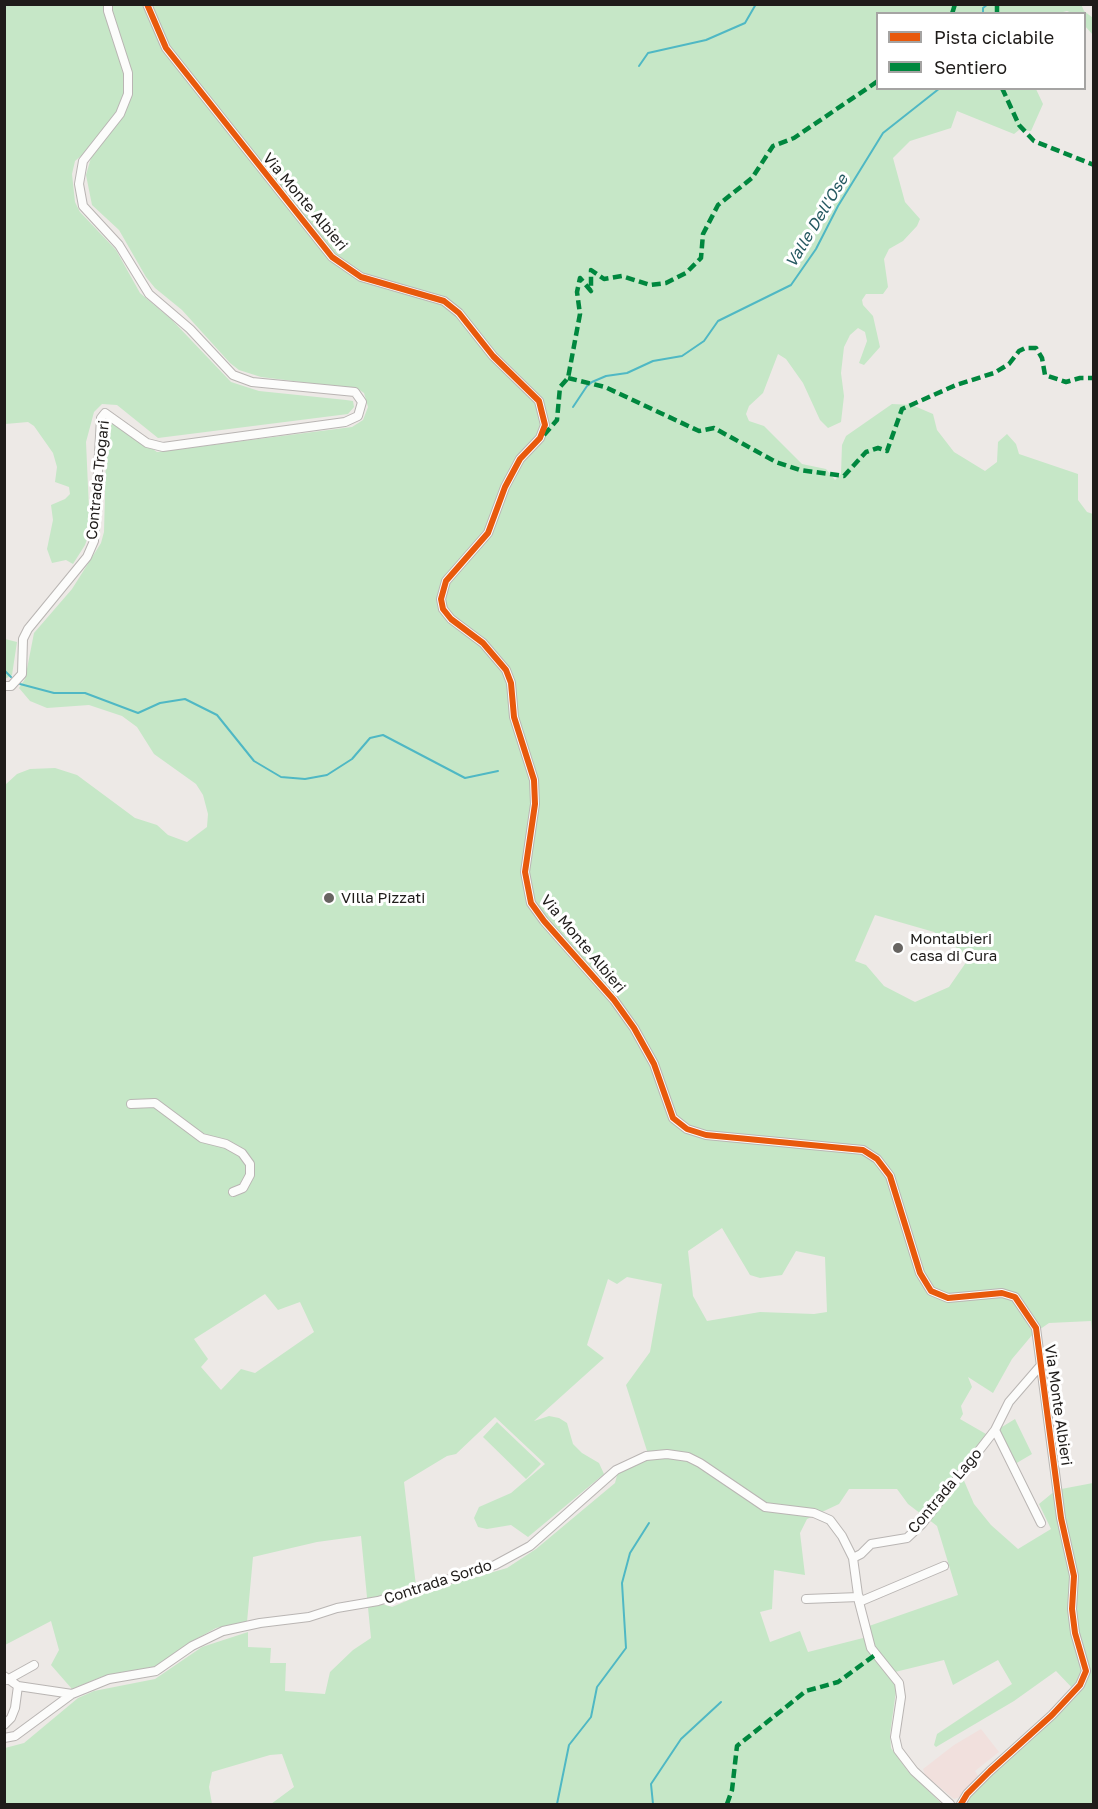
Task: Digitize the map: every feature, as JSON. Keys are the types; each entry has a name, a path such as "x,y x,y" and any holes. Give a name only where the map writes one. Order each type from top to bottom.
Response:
{"street":[{"name":"Via Monte Albieri","path":"147,4 166,48 332,257 361,278 444,301 459,313 493,356 539,401 545,426 540,438 520,459 505,487 488,533 446,581 441,599 443,609 451,619 483,643 506,670 511,683 514,717 534,780 535,804 525,872 531,903 544,921 614,1000 627,1019 654,1064 663,1084 669,1108 678,1124 706,1135 863,1150 877,1159 890,1176 920,1273 931,1291 948,1298 1002,1293 1015,1297 1036,1328 1061,1518 1074,1576 1072,1609 1074,1625 1086,1671 1080,1685 967,1794 961,1804"},
{"name":"Contrada Trogari","path":"4,686 11,686 22,674 23,639 28,629 87,557 94,541 99,440 101,418 105,413 147,443 164,447 345,422 358,416 362,402 355,392 252,382 233,375 190,329 149,294 119,245 83,206 79,184 83,162 120,114 128,94 128,73 108,8"},
{"path":"131,1104 155,1103 202,1138 226,1144 242,1154 250,1164 250,1175 243,1188 233,1192"},
{"name":"Contrada Lago","path":"853,1558 871,1544 907,1538 922,1524 995,1430 1009,1402 1041,1365"},
{"path":"995,1430 1041,1523"},
{"name":"Contrada Sordo","path":"4,1738 15,1736 72,1694 109,1679 156,1671 192,1646 223,1631 260,1623 309,1617 337,1608 378,1601 495,1565 530,1546 616,1470 646,1456 667,1454 688,1457 765,1507 826,1516 842,1536 853,1558"},
{"path":"853,1558 859,1599 869,1640 875,1655 894,1674 899,1683 901,1697 895,1737 898,1750 914,1771 951,1804"},
{"path":"806,1599 859,1599 944,1566"},
{"path":"6,1678 33,1665"},
{"path":"6,1678 18,1686 72,1694"},
{"path":"4,1725 11,1718 15,1708 18,1686"}],"shaded area":[{"path":"981,1729 999,1752 975,1771 980,1779 966,1795 954,1799 925,1775 923,1769 954,1745"}],"green space":[{"path":"1081,4 1085,12 876,12 876,90 1036,90 1043,104 1031,131 1019,130 1014,134 957,111 951,128 910,141 893,158 905,202 920,219 917,226 903,241 889,249 884,259 888,287 883,294 866,294 862,300 863,305 873,316 880,347 864,365 859,363 867,341 865,332 858,328 850,335 844,347 841,373 844,396 841,422 828,428 820,420 803,383 786,359 778,354 763,393 749,406 746,414 749,421 764,426 802,464 826,469 835,480 841,474 842,445 846,436 892,404 912,405 933,414 937,430 954,452 985,471 997,462 998,442 1007,434 1016,444 1019,454 1078,474 1078,500 1087,512 1093,514 1093,1341 1091,1321 1049,1323 1033,1334 1012,1359 993,1393 968,1377 972,1387 961,1406 963,1414 960,1419 986,1434 925,1517 908,1504 897,1489 849,1489 839,1504 807,1519 800,1533 805,1575 774,1570 772,1609 760,1612 770,1642 800,1631 808,1652 871,1636 869,1626 958,1595 937,1526 928,1519 962,1476 974,1504 991,1525 1018,1549 1051,1529 1039,1504 1056,1490 1093,1483 1093,1804 958,1804 1036,1735 1077,1693 1056,1671 1014,1701 936,1747 934,1745 937,1734 1012,1684 998,1660 953,1685 944,1660 895,1672 896,1691 890,1734 891,1748 907,1770 942,1804 271,1804 294,1787 282,1754 270,1755 212,1772 209,1787 212,1804 5,1804 5,1748 24,1743 78,1698 94,1691 155,1679 202,1647 248,1632 248,1647 271,1648 270,1663 286,1663 285,1691 325,1694 330,1672 353,1650 371,1638 361,1536 317,1542 253,1557 247,1622 216,1628 189,1643 162,1665 101,1677 72,1689 51,1665 59,1650 51,1621 5,1645 5,785 17,774 30,769 55,768 77,775 135,818 157,825 168,835 187,842 207,827 208,814 203,795 196,784 154,754 137,727 122,716 89,705 47,708 30,701 19,688 25,679 34,633 72,589 101,543 104,532 107,417 157,452 352,427 363,420 368,407 364,393 358,389 261,377 239,370 230,363 182,310 155,288 146,277 119,230 92,205 86,175 95,144 75,161 72,174 75,202 80,212 116,250 140,293 172,320 231,382 259,391 353,401 354,407 348,414 158,438 117,405 102,404 94,412 86,442 90,531 85,545 73,564 66,560 52,563 47,549 53,520 51,505 65,499 70,494 69,487 55,482 57,467 53,453 34,426 28,422 5,424 4,5","holes":["875,915 934,932 955,946 967,961 949,987 915,1002 884,986 866,965 855,961","722,1228 750,1275 760,1278 782,1275 796,1251 825,1257 827,1312 814,1314 760,1312 707,1321 693,1296 688,1251","627,1277 662,1284 650,1352 626,1385 648,1454 620,1464 615,1483 536,1549 507,1568 435,1589 392,1607 369,1600 416,1586 404,1482 447,1456 456,1454 495,1417 545,1464 511,1493 479,1507 474,1518 478,1527 487,1529 511,1525 528,1537 604,1474 599,1463 582,1453 573,1444 567,1423 549,1416 534,1421 604,1358 587,1345 608,1279 617,1284","265,1294 278,1310 300,1302 314,1332 255,1373 241,1369 221,1390 201,1367 208,1359 194,1339"]},
{"path":"1086,13 1093,18 1093,35 1086,27"},
{"path":"5,639 17,642 12,675 5,679"},
{"path":"1015,1419 1032,1454 1015,1464 997,1430"},
{"path":"497,1422 541,1464 526,1479 483,1437"}],"waterway":[{"path":"639,66 648,53 706,40 745,23 756,4"},
{"name":"Valle Dell'Ose","path":"983,12 983,8 988,4"},
{"name":"Valle Dell'Ose","path":"573,407 592,382 606,376 627,373 653,361 682,356 704,341 718,321 791,285 816,249 838,206 883,133 937,90"},
{"path":"4,670 11,677"},
{"path":"20,684 54,693 85,693 138,713 160,703 185,699 217,715 254,761 281,777 305,779 327,775 352,759 370,738 383,735 465,778 498,771"},
{"path":"557,1804 569,1745 591,1717 597,1687 626,1648 622,1583 630,1553 649,1523"},
{"path":"653,1804 651,1784 681,1739 721,1702"}],"marked path":[{"path":"953,12 955,4"},
{"path":"997,4 997,12"},
{"path":"544,435 557,420 560,387 568,378 580,314 577,292 580,278 591,291 591,270 604,279 622,276 650,285 666,283 686,273 701,258 703,234 718,205 752,178 773,146 794,138 876,82"},
{"path":"1003,90 1019,125 1034,141 1094,165"},
{"path":"568,378 605,387 699,431 714,428 776,462 800,470 844,476 866,452 878,448 887,451 902,409 956,385 994,373 1009,364 1019,351 1025,348 1036,348 1042,358 1045,375 1066,382 1080,378 1094,378"},
{"path":"727,1804 732,1790 737,1746 806,1691 838,1682 875,1655"}],"cycle path":[{"path":"147,4 166,48 332,257 361,277 444,301 459,313 493,356 539,401 545,425 540,438 520,459 505,487 488,533 446,581 441,599 443,609 451,619 483,643 506,670 511,683 514,717 534,780 535,804 525,872 531,903 544,921 614,1000 634,1028 654,1064 673,1118 687,1129 706,1135 863,1150 877,1159 890,1176 920,1273 931,1291 948,1298 1002,1293 1015,1297 1036,1328 1061,1518 1074,1576 1072,1609 1075,1633 1086,1671 1080,1685 1052,1715 990,1771 967,1794 961,1804"}],"place":[{"name":"VIlla Pizzati","path":"329,898"},
{"name":"Montalbieri casa di Cura","path":"898,948"}]}
